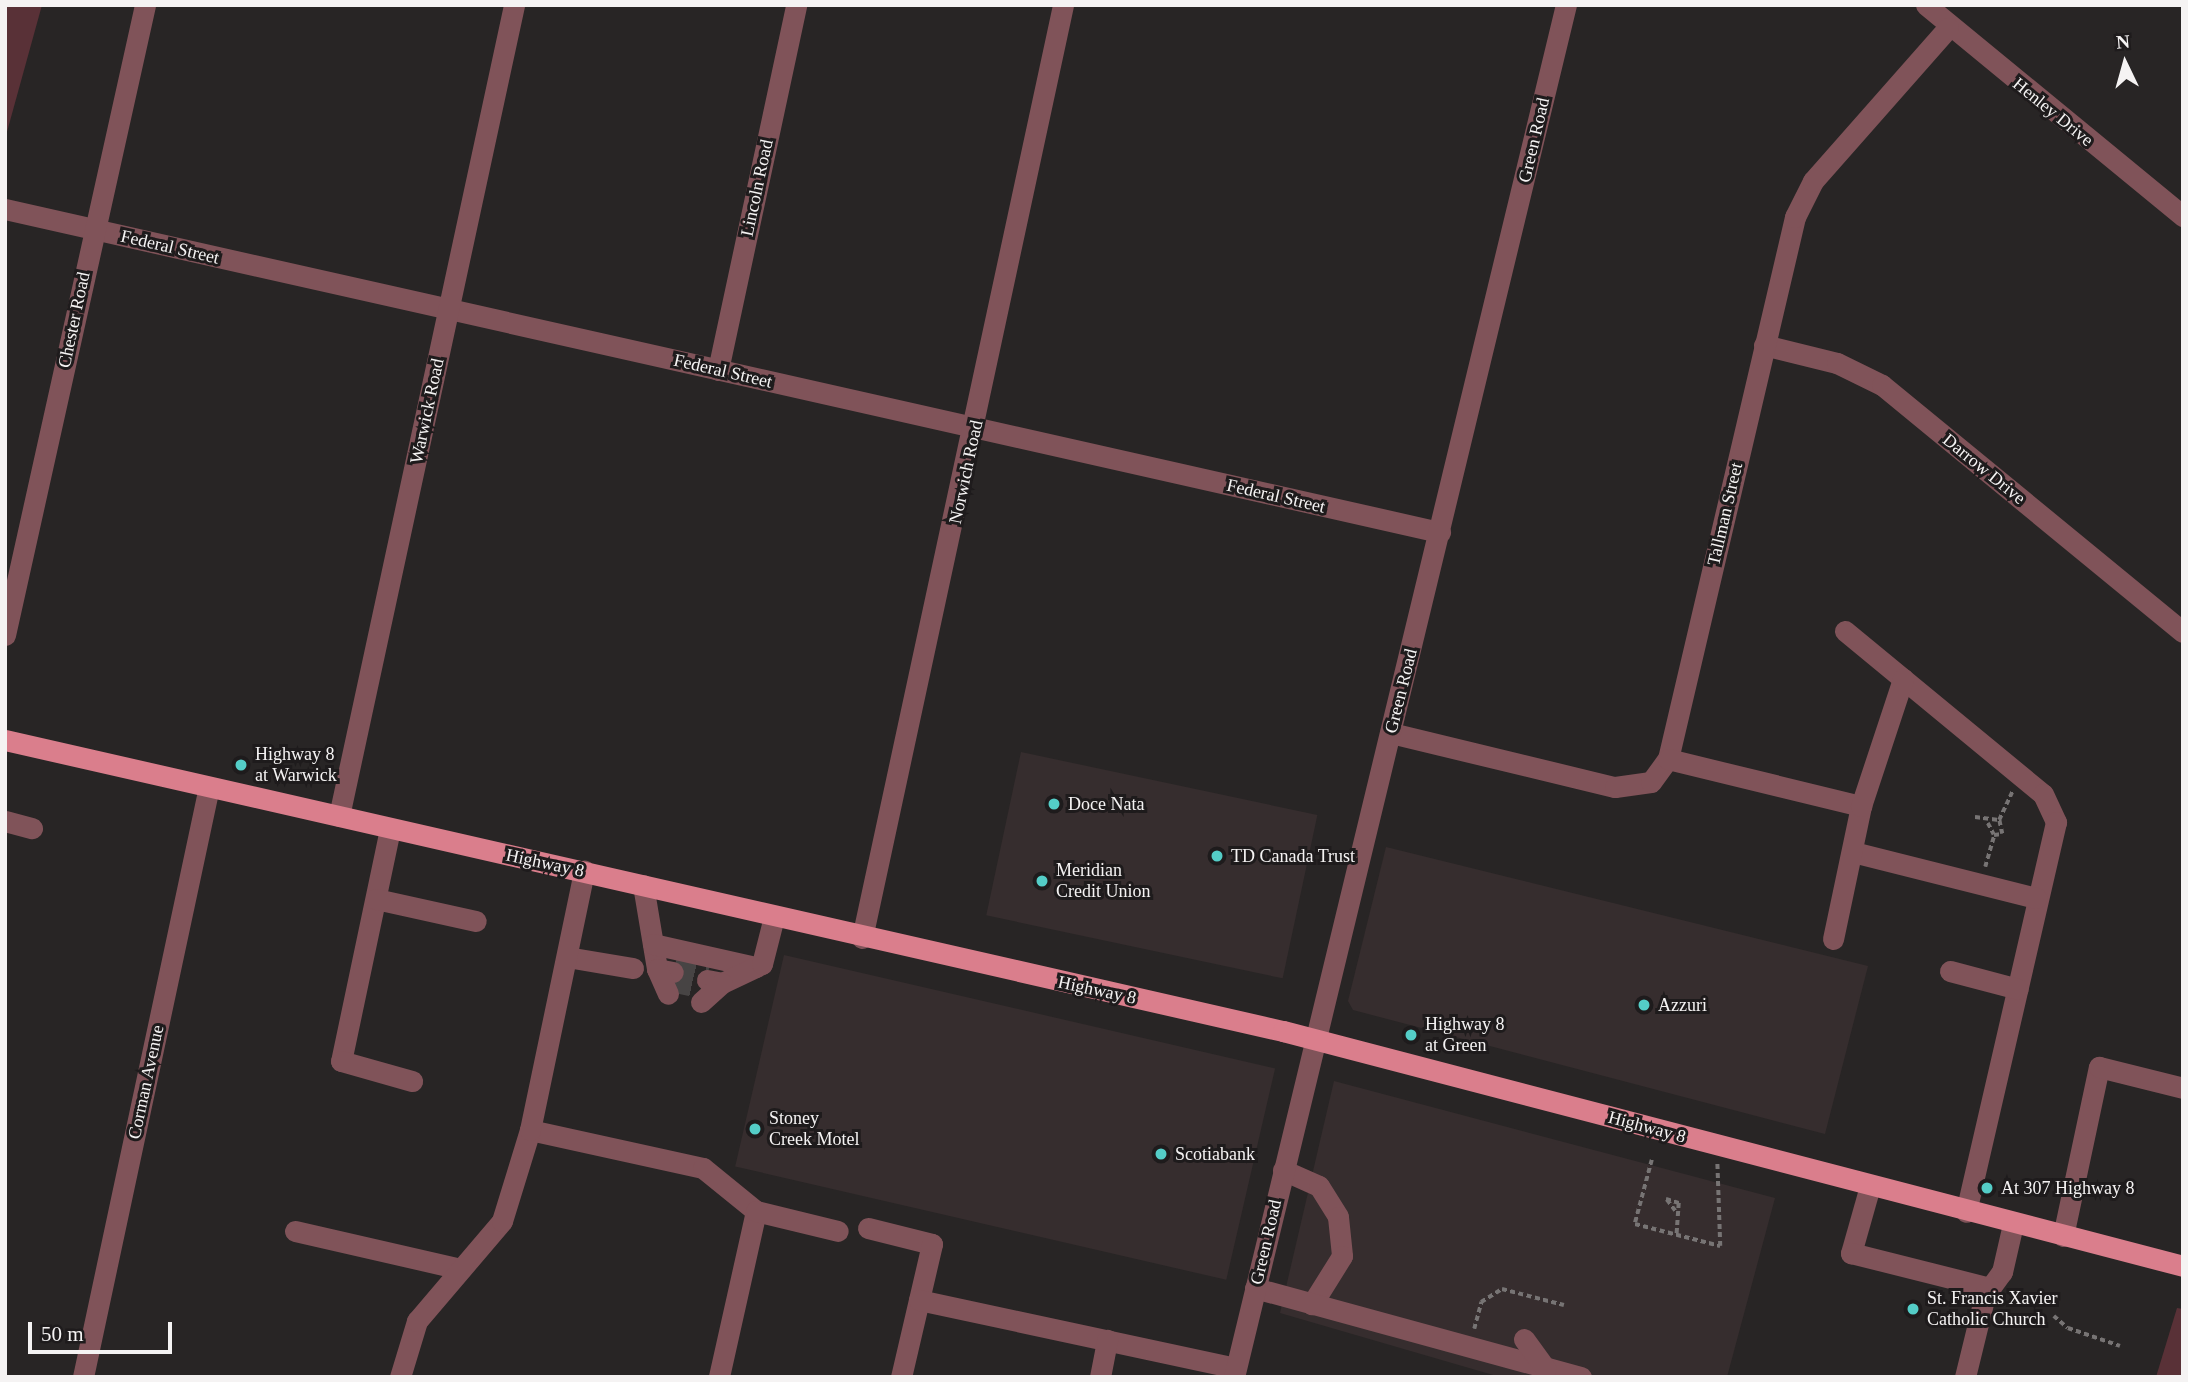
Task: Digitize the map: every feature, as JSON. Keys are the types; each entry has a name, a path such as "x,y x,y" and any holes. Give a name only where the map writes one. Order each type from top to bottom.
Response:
{"main road":[{"name":"Highway 8","path":"5,740 584,871 862,938 1315,1038 1966,1212 2183,1266"}],"street":[{"name":"Chester Road","path":"5,635 93,229 145,5"},
{"name":"Warwick Road","path":"339,816 514,5"},
{"name":"Lincoln Road","path":"718,370 796,5"},
{"name":"Norwich Road","path":"862,938 975,428 1063,5"},
{"name":"Green Road","path":"1235,1372 1566,5"},
{"name":"Henley Drive","path":"1926,5 1948,28 2183,216"},
{"name":"Tallman Street","path":"1391,733 1634,789 1651,782 1668,759 1795,217 1812,181 1948,28"},
{"name":"Federal Street","path":"5,209 1440,532"},
{"name":"Darrow Drive","path":"1764,345 1837,363 1882,385 2183,632"},
{"path":"1845,631 2043,794 2056,822 2036,898 2018,989 1966,1212"},
{"path":"1833,939 1861,806 1903,678"},
{"path":"1668,759 1861,806"},
{"name":"Corman Avenue","path":"83,1377 209,787"},
{"path":"5,821 32,828"},
{"path":"390,829 341,1061 411,1081"},
{"path":"1853,852 2036,898"},
{"path":"400,1377 417,1321 502,1221 530,1130 584,871"},
{"path":"643,885 653,944 670,973"},
{"path":"376,899 476,922"},
{"path":"709,982 762,964 774,917"},
{"path":"653,944 755,967"},
{"path":"567,957 633,968"},
{"path":"1950,971 2018,989"},
{"path":"2063,1236 2099,1067 2183,1088"},
{"path":"530,1130 703,1168 756,1211 838,1231"},
{"path":"1283,1170 1319,1186 1338,1217 1342,1256 1312,1304"},
{"path":"1870,1186 1851,1253 1990,1288"},
{"path":"719,1377 756,1211"},
{"path":"1965,1377 1990,1288 2002,1272 2014,1224"},
{"path":"869,1228 932,1244 901,1377"},
{"path":"295,1231 461,1269"},
{"path":"1255,1288 1548,1371 1581,1377"},
{"path":"919,1300 1107,1340 1235,1372"},
{"path":"1524,1339 1548,1371"},
{"path":"1100,1377 1107,1340"}],"path":[{"path":"1999,820 2020,775"},
{"path":"1975,817 1987,823 1994,835"},
{"path":"1987,823 1999,820"},
{"path":"1980,884 1994,835 2005,828 1999,820"},
{"path":"1652,1160 1635,1224 1720,1246 1719,1146"},
{"path":"1675,1211 1666,1207 1666,1199 1678,1199 1675,1211 1677,1235"},
{"path":"1470,1347 1481,1302 1502,1289 1564,1305"},
{"path":"2054,1316 2068,1328 2120,1346"}],"shaded area":[{"path":"5,5 42,5 5,139"},
{"path":"1021,752 1317,815 1283,978 986,915"},
{"path":"1386,847 1868,966 1825,1134 1353,1010 1348,1001"},
{"path":"784,955 1275,1068 1226,1280 735,1166"},
{"path":"1334,1081 1775,1198 1727,1377 1500,1377 1280,1313"},
{"path":"2177,1308 2183,1309 2183,1377 2156,1377"}],"tunnel":[{"path":"675,964 708,972"},
{"path":"671,981 705,988"}],"place":[{"name":"Highway 8 at Warwick","path":"241,765"},
{"name":"Doce Nata","path":"1054,804"},
{"name":"TD Canada Trust","path":"1217,856"},
{"name":"Meridian Credit Union","path":"1042,881"},
{"name":"Azzuri","path":"1644,1005"},
{"name":"Highway 8 at Green","path":"1411,1035"},
{"name":"Stoney Creek Motel","path":"755,1129"},
{"name":"Scotiabank","path":"1161,1154"},
{"name":"At 307 Highway 8","path":"1987,1188"},
{"name":"St. Francis Xavier Catholic Church","path":"1913,1309"}]}
